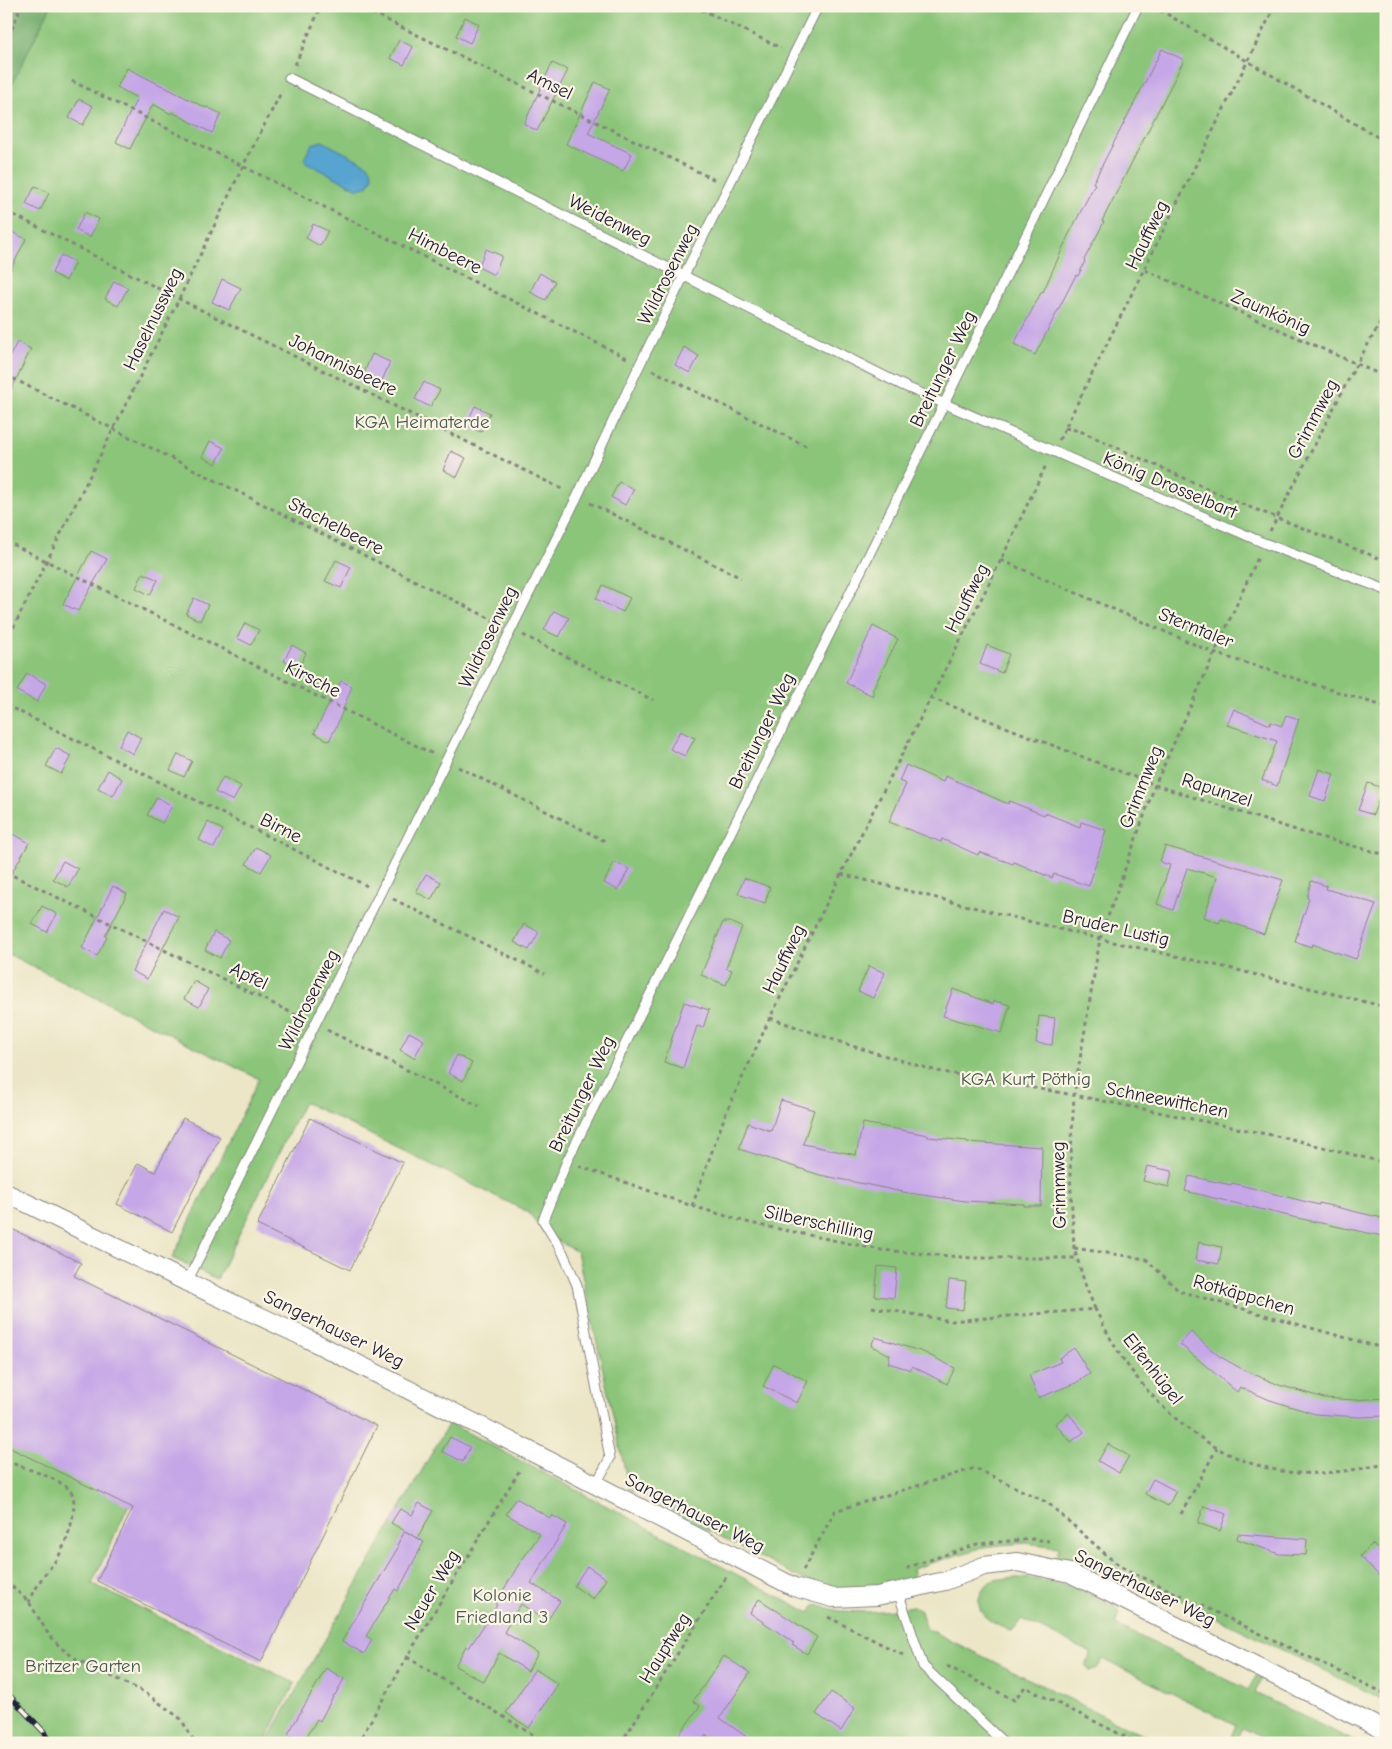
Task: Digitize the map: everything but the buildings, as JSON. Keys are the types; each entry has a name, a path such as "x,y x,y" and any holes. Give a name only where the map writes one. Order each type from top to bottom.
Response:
{"street":[{"name":"Sangerhauser Weg","path":"6,1193 304,1337 794,1587 833,1598 877,1596 945,1581 984,1566 1017,1562 1070,1573 1386,1731"}],"lane":[{"name":"Wildrosenweg","path":"187,1282 818,6"},
{"name":"Breitunger Weg","path":"595,1486 610,1458 577,1285 563,1253 543,1220 567,1161 944,404 1138,6"},
{"name":"Weidenweg","path":"289,78 904,386 944,404"},
{"name":"König Drosselbart","path":"944,404 1264,543 1386,590"},
{"path":"898,1592 923,1666 1004,1743"}],"path":[{"path":"6,44 21,6"},
{"name":"Haselnussweg","path":"6,642 179,299 243,166 289,78 321,6"},
{"name":"Amsel","path":"358,6 730,187"},
{"path":"694,6 794,55"},
{"path":"1153,6 1386,142"},
{"name":"Hauffweg","path":"692,1206 726,1113 770,1018 1001,560 1052,452 1145,270 1275,6"},
{"name":"Himbeere","path":"72,81 806,446"},
{"name":"Johannisbeere","path":"14,215 741,578"},
{"name":"Zaunkönig","path":"1145,270 1386,377"},
{"name":"Grimmweg","path":"1095,1309 1074,1248 1070,1174 1074,1095 1100,939 1155,785 1214,652 1276,518 1356,365 1386,313"},
{"name":"Stachelbeere","path":"6,376 653,700"},
{"path":"1065,428 1080,431 1238,502 1386,561"},
{"name":"Kirsche","path":"6,541 607,842"},
{"name":"Sterntaler","path":"1001,560 1214,652 1386,707"},
{"name":"Rapunzel","path":"931,698 1155,785 1302,832 1386,855"},
{"name":"Birne","path":"6,706 545,974"},
{"name":"Apfel","path":"6,872 479,1106"},
{"name":"Bruder Lustig","path":"841,874 1100,939 1233,969 1386,1007"},
{"name":"Schneewittchen","path":"770,1018 852,1046 937,1071 1074,1095 1291,1138 1386,1163"},
{"name":"Silberschilling","path":"567,1161 592,1172 692,1206 750,1223 881,1250 972,1258 1076,1258"},
{"name":"Rotkäppchen","path":"1074,1248 1146,1259 1179,1291 1386,1349"},
{"path":"872,1307 951,1321 1095,1309"},
{"name":"Elfenhügel","path":"1095,1309 1120,1355 1151,1394 1168,1413 1216,1448 1240,1459 1273,1470 1327,1473 1386,1464"},
{"path":"1181,1514 1216,1448"},
{"name":"Neuer Weg","path":"358,1743 530,1451"},
{"path":"6,1461 48,1477 69,1488 74,1494 70,1529 59,1556 42,1579 29,1602"},
{"name":"Hauptweg","path":"621,1743 732,1568"},
{"path":"6,1581 29,1602 47,1632 60,1647 76,1659 146,1692 181,1719 195,1743"},
{"path":"827,1617 923,1666 936,1662 1014,1700 1025,1687 1138,1743"},
{"path":"407,1657 546,1743"}],"green space":[{"path":"6,6 1386,6 1386,1701 1113,1567 1105,1579 1056,1562 1059,1547 1026,1543 984,1547 912,1569 915,1583 904,1587 836,1590 804,1580 629,1489 577,1252 546,1234 528,1212 304,1102 217,1279 172,1258 259,1079 6,953"},
{"path":"6,6 51,6 6,96"},
{"name":"Britzer Garten","path":"6,1400 146,1468 92,1584 295,1683 264,1743 6,1743"},
{"name":"Kolonie Friedland 3","path":"449,1423 810,1613 815,1605 840,1611 866,1612 894,1610 912,1606 920,1609 927,1629 1159,1743 266,1743"},
{"path":"1000,1579 1035,1579 1074,1587 1117,1608 1120,1613 1115,1624 1248,1690 1256,1676 1261,1679 1255,1693 1358,1743 1273,1743 1243,1728 1236,1742 1230,1739 1236,1725 1103,1659 1096,1670 1090,1671 1086,1665 1091,1653 1021,1619 1016,1628 1010,1631 988,1620 979,1606 980,1594 990,1582"}],"water":[{"path":"322,141 368,165 373,176 368,186 358,189 307,163 304,159 312,144"}],"railway":[{"path":"6,1692 45,1733 51,1743"}],"park label":[{"name":"KGA Heimaterde","path":"422,422"},
{"name":"KGA Kurt Pöthig","path":"1026,1079"}]}
